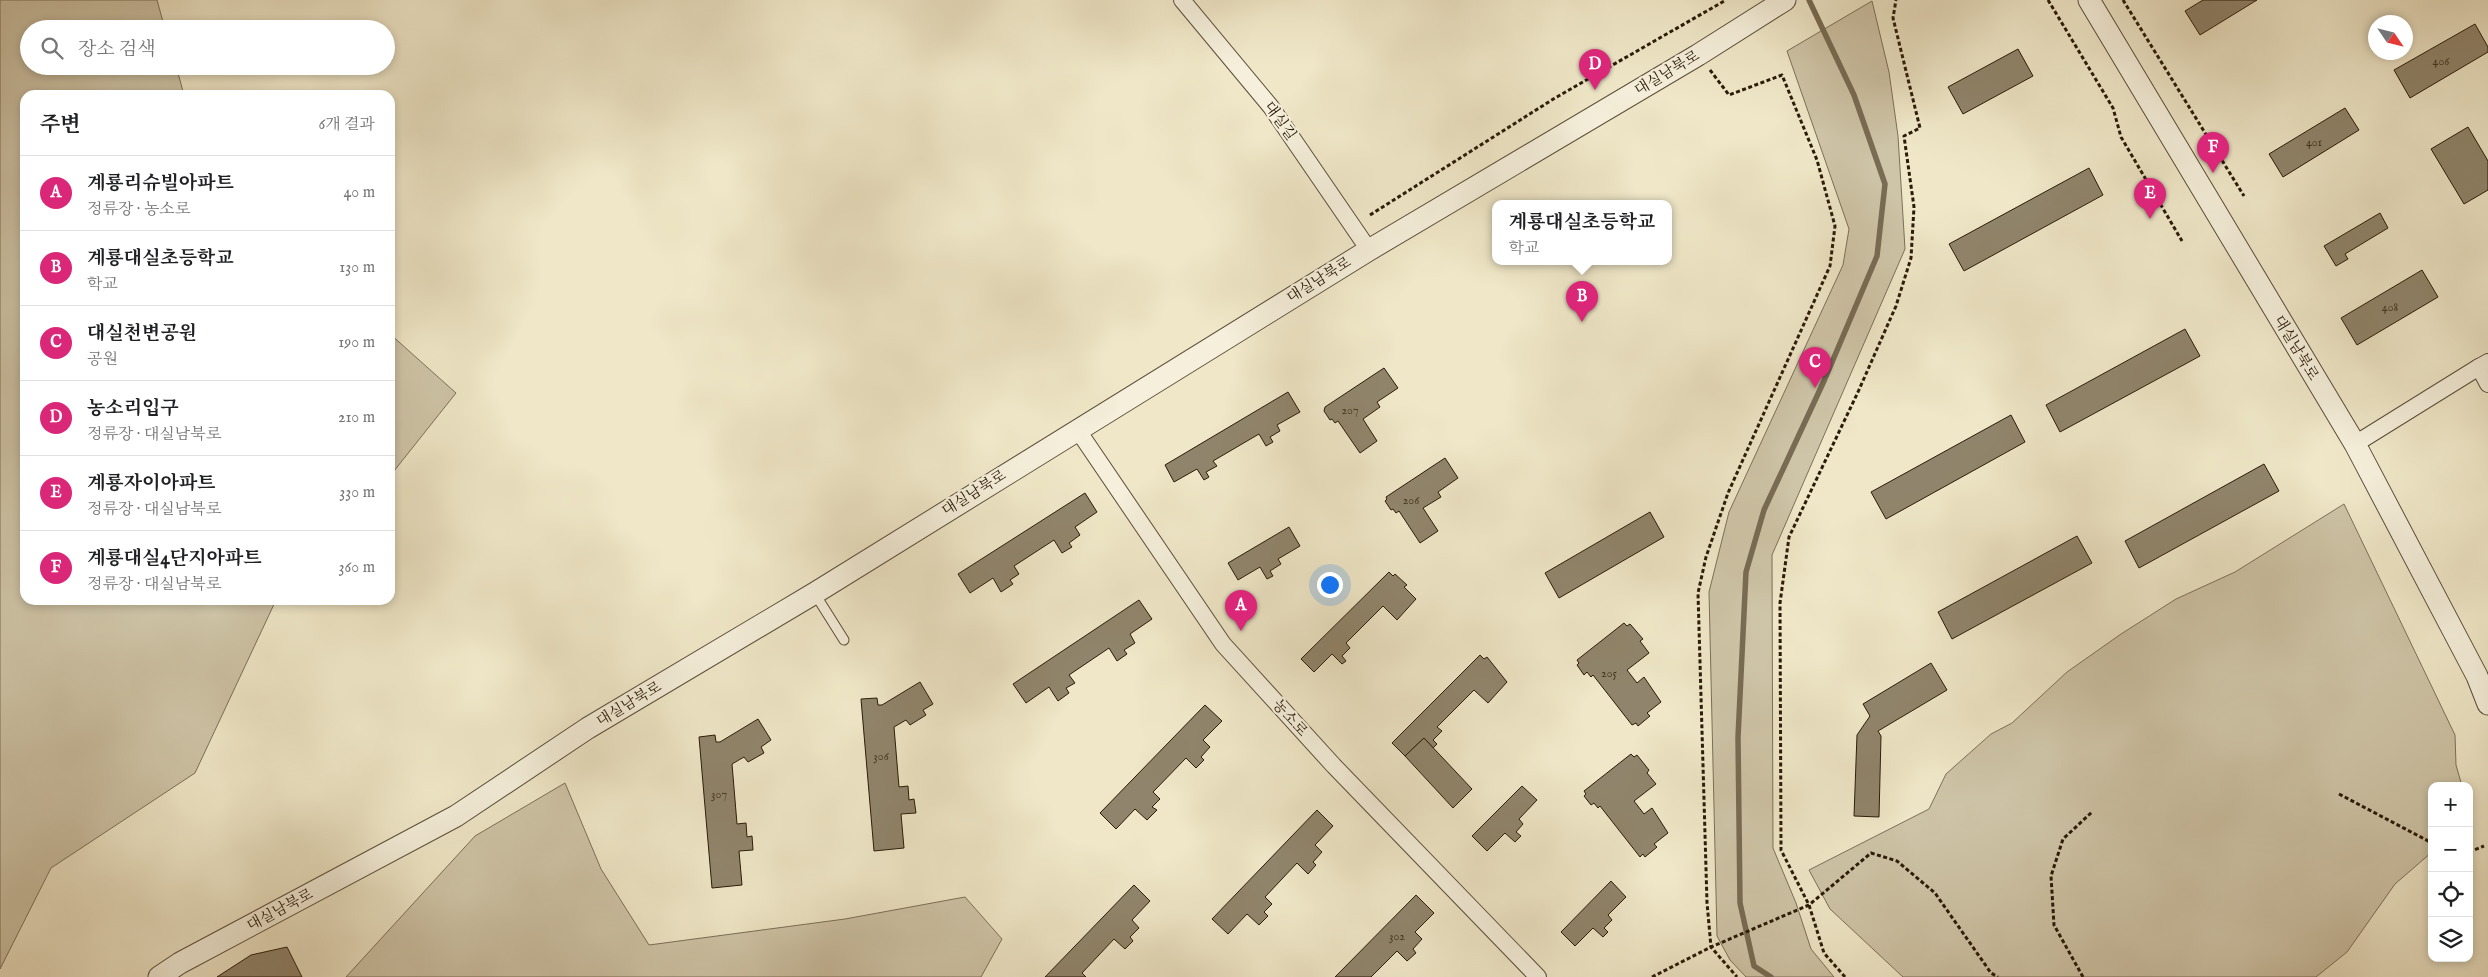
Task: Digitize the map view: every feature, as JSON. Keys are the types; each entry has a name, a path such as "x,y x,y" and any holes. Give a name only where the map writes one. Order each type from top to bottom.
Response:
{"street":[{"name":"대실길","path":"1182,0 1271,107 1369,250"},
{"name":"대실남북로","path":"2089,0 2355,444 2477,676 2488,704"},
{"name":"대실남북로","path":"159,977 189,959 456,816 588,728 814,593 1369,250 1698,55 1778,4"},
{"path":"2355,444 2483,364 2488,384"},
{"name":"농소로","path":"1077,429 1222,644 1334,766 1538,977"}],"lane":[{"path":"814,593 844,640"}],"path":[{"path":"1370,215 1555,98 1726,0"},
{"path":"1845,977 1824,953 1809,905 1781,850 1780,603 1789,536 1858,392 1892,314 1911,258 1914,207 1904,136 1920,128 1893,18 1896,0"},
{"path":"2048,0 2113,108 2121,137 2182,240"},
{"path":"2123,0 2244,196"},
{"path":"1698,55 1729,95 1782,75 1817,160 1835,226 1830,266 1728,493 1706,557 1698,593 1711,947 1737,977"},
{"path":"2340,794 2428,841"},
{"path":"2083,977 2054,925 2051,876 2063,838 2092,812"},
{"path":"2473,850 2484,846"},
{"path":"1652,977 1711,947 1809,905 1870,854 1897,861 1935,894 1990,973 1998,977"}],"shaded area":[{"path":"0,0 157,0 163,20 20,20 20,75 178,75 183,90 20,90 20,605 274,605 195,773 51,868 0,969"},
{"path":"1872,1 1889,72 1898,136 1905,249 1772,555 1773,848 1796,903 1811,949 1834,977 1746,977 1730,960 1717,936 1709,592 1729,512 1843,265 1849,229 1787,51"},
{"path":"395,338 456,393 395,470"},
{"path":"2344,504 2455,735 2456,765 2461,782 2428,782 2428,855 2395,884 2347,952 2316,977 1903,977 1830,909 1809,870 1929,809 1946,774 1991,734 2012,723 2067,672 2121,634 2176,599 2235,572"},
{"path":"565,783 601,869 649,945 845,919 965,897 1002,939 981,977 346,977 475,836"}],"building":[{"path":"2203,0 2257,0 2200,35 2185,11"},
{"path":"2475,24 2488,47 2488,52 2410,98 2394,70"},
{"path":"2018,49 2033,76 1963,114 1948,87"},
{"path":"2345,108 2359,130 2283,177 2269,154"},
{"path":"2468,127 2488,161 2488,190 2464,204 2431,149"},
{"path":"2089,168 2103,195 1964,271 1949,244"},
{"path":"2380,213 2388,228 2345,254 2348,259 2336,266 2324,246"},
{"path":"2422,270 2438,297 2357,345 2341,318"},
{"path":"2185,329 2200,356 2060,432 2046,405"},
{"path":"1384,368 1398,388 1377,402 1380,407 1363,419 1377,441 1360,453 1338,421 1335,423 1332,419 1330,420 1324,411 1325,407"},
{"path":"1288,392 1300,412 1277,425 1280,431 1270,437 1273,442 1266,446 1259,434 1213,461 1217,466 1206,472 1209,477 1204,480 1197,469 1174,482 1165,465"},
{"path":"2011,415 2025,442 1886,519 1871,492"},
{"path":"1445,458 1458,478 1438,492 1441,497 1423,508 1438,531 1420,543 1399,511 1396,513 1393,509 1391,510 1385,501 1386,497"},
{"path":"2264,464 2279,491 2139,568 2125,541"},
{"path":"1085,493 1097,512 1075,527 1080,535 1069,543 1072,547 1062,553 1054,540 1014,566 1019,574 1010,580 1013,584 1001,592 993,578 970,593 958,574"},
{"path":"1650,512 1664,537 1559,598 1545,573"},
{"path":"1289,527 1300,546 1278,559 1281,564 1270,571 1273,576 1267,579 1260,567 1238,580 1228,563"},
{"path":"2077,536 2092,563 1952,639 1938,612"},
{"path":"1389,572 1393,576 1395,574 1407,585 1404,587 1416,599 1397,620 1383,606 1346,643 1350,648 1342,656 1346,661 1342,664 1332,654 1314,672 1301,659"},
{"path":"1139,600 1152,619 1130,634 1135,643 1124,650 1127,654 1117,661 1109,648 1069,675 1075,683 1066,688 1069,693 1058,701 1049,687 1026,703 1013,684"},
{"path":"1624,623 1627,626 1630,624 1643,639 1640,641 1649,653 1627,670 1637,683 1644,677 1661,702 1647,713 1650,716 1638,726 1636,723 1632,725 1593,675 1591,677 1587,672 1584,675 1577,665 1579,663 1577,660"},
{"path":"1480,655 1484,659 1487,657 1507,682 1488,703 1474,690 1437,727 1442,731 1433,740 1437,744 1433,748 1424,738 1405,756 1392,743"},
{"path":"1931,663 1947,690 1878,731 1881,736 1879,817 1854,816 1857,735 1870,716 1863,704"},
{"path":"920,682 933,704 923,710 926,715 910,725 906,720 894,727 899,787 908,786 909,800 914,799 916,813 901,814 904,848 874,851 861,699 877,698 878,705 882,705"},
{"path":"1205,705 1222,721 1203,740 1210,747 1201,757 1204,760 1196,768 1186,758 1153,792 1160,799 1152,807 1157,810 1147,820 1135,809 1116,829 1100,813"},
{"path":"758,719 771,740 761,747 764,753 748,762 744,757 732,764 737,824 746,823 747,837 752,836 753,850 739,851 742,885 712,888 699,737 715,735 716,742 720,742"},
{"path":"1424,738 1472,789 1453,808 1405,756"},
{"path":"1631,754 1634,757 1637,755 1649,770 1647,773 1656,784 1634,801 1644,814 1652,808 1668,833 1654,844 1657,847 1645,857 1643,854 1640,857 1600,806 1598,808 1594,803 1591,805 1584,796 1586,794 1584,791"},
{"path":"1522,786 1537,800 1519,819 1523,824 1516,832 1521,836 1515,842 1505,833 1487,851 1472,836"},
{"path":"1317,810 1333,826 1315,845 1322,852 1313,862 1316,865 1308,874 1297,863 1265,897 1272,904 1264,912 1268,916 1259,925 1247,914 1228,934 1212,919"},
{"path":"1611,881 1626,897 1608,915 1612,920 1604,928 1608,932 1603,937 1593,928 1575,946 1561,932"},
{"path":"1134,885 1150,901 1132,920 1139,928 1130,937 1133,941 1125,949 1114,939 1082,973 1086,977 1045,977"},
{"path":"1416,895 1434,913 1415,932 1422,939 1413,949 1416,953 1407,961 1397,951 1371,977 1335,977"},
{"path":"287,947 302,977 217,977 251,955"}],"waterway":[{"path":"1771,977 1754,966 1740,903 1738,737 1746,572 1764,510 1824,381 1877,256 1885,184 1854,95 1809,0"}],"place":[{"name":"농소리입구","path":"1595,90"},
{"name":"계룡대실4단지아파트","path":"2213,173"},
{"name":"계룡자이아파트","path":"2150,219"},
{"name":"계룡대실초등학교","path":"1582,322"},
{"name":"대실천변공원","path":"1815,388"},
{"name":"계룡리슈빌아파트","path":"1241,631"}]}
